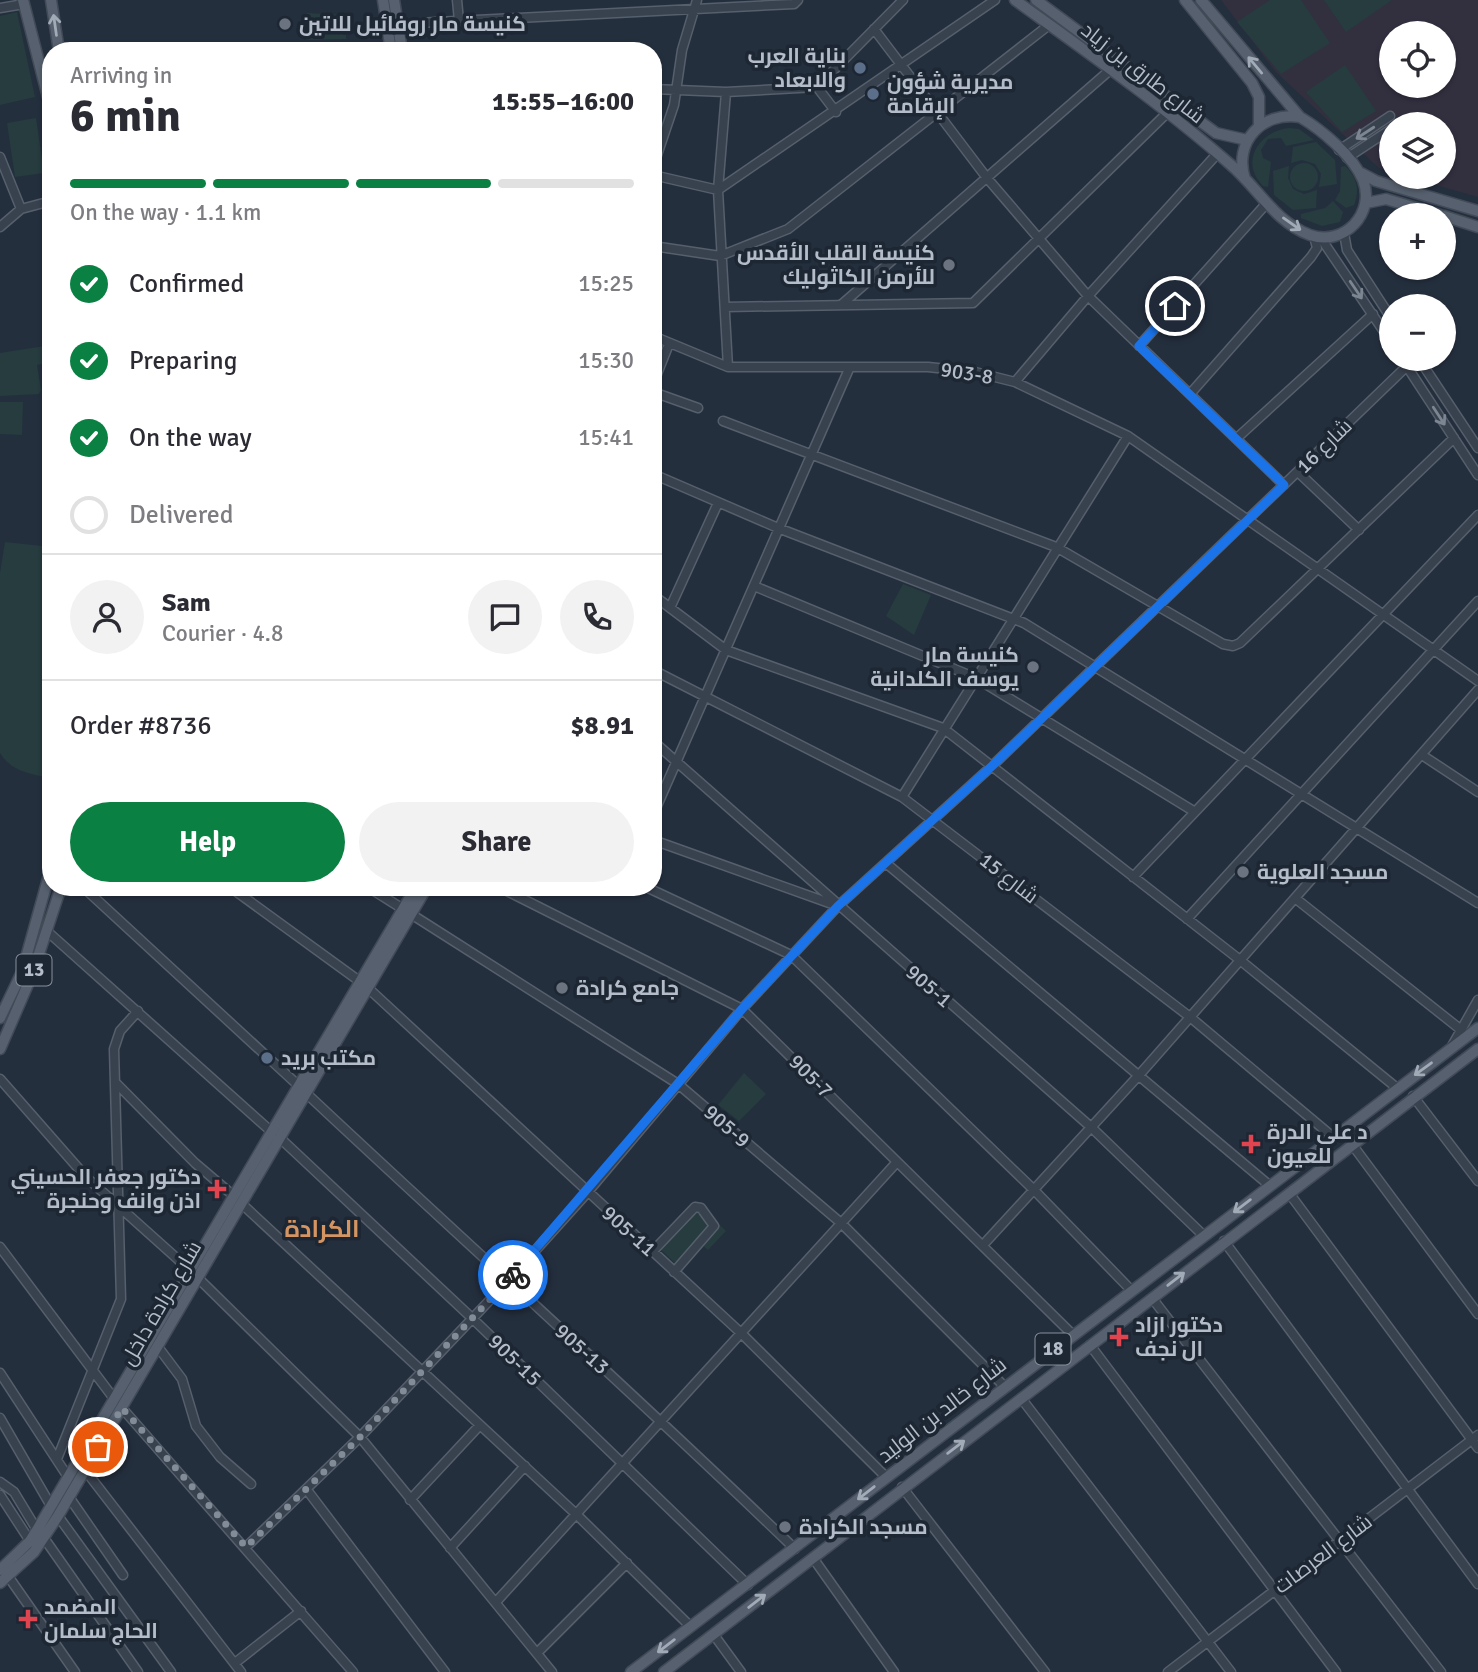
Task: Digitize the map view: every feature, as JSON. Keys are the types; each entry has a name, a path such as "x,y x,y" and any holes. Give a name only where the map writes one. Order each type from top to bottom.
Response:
{"main road":[{"path":"51,0 58,42"},
{"path":"383,0 390,42"},
{"path":"394,0 401,42"},
{"name":"شارع طارق بن زياد","path":"1015,0 1166,114 1245,179"},
{"name":"شارع طارق بن زياد","path":"1036,0 1216,133 1247,140"},
{"path":"1185,0 1252,83 1259,97 1259,126"},
{"path":"1201,0 1300,117 1339,150 1357,170 1366,188 1366,202 1359,220 1344,233 1317,237 1289,223 1266,204 1245,179 1242,159 1247,140 1259,126 1281,116 1300,117"},
{"path":"24,2 42,73"},
{"path":"1357,170 1376,181 1478,211"},
{"path":"1366,202 1386,199 1399,203"},
{"path":"1456,220 1478,227"},
{"name":"13","path":"0,1018 22,972 43,896"},
{"name":"13","path":"0,1049 48,932 58,896"},
{"name":"شارع كرادة داخل","path":"2,1572 30,1541 58,1516 118,1404 365,986 407,912 413,896"},
{"name":"شارع كرادة داخل","path":"407,912 420,896"},
{"path":"29,948 40,951"},
{"name":"شارع خالد بن الوليد","path":"631,1672 1202,1235 1478,1028"},
{"name":"شارع خالد بن الوليد","path":"663,1672 1351,1143 1478,1049"},
{"name":"شارع كرادة داخل","path":"2,1572 24,1563 68,1477 158,1347 195,1274"}],"street":[{"path":"457,0 459,21"},
{"path":"398,24 695,3 794,4 798,0"},
{"path":"662,89 726,92 817,87 903,0"},
{"path":"662,177 718,190 836,112 995,0"},
{"path":"0,8 24,2"},
{"path":"662,140 674,105 674,90 695,3"},
{"path":"662,247 720,256 788,229 1049,24"},
{"path":"874,29 987,178 1088,296 1284,485"},
{"path":"841,305 1110,71"},
{"path":"817,87 836,112"},
{"path":"726,92 718,190 728,367"},
{"path":"724,307 973,303 1166,114"},
{"path":"1339,150 1379,123"},
{"path":"1347,158 1379,137"},
{"path":"1016,382 1088,296 1217,154"},
{"path":"0,157 21,209"},
{"path":"0,227 21,209 42,203"},
{"path":"1139,346 1266,204"},
{"path":"1344,233 1347,250 1379,299"},
{"path":"1317,237 1379,323"},
{"path":"1190,394 1311,257 1317,248 1317,237"},
{"path":"1237,438 1373,314"},
{"name":"903-8","path":"662,340 728,367 928,367 975,372 1016,382 1128,436 1478,681"},
{"path":"662,361 669,344"},
{"path":"662,795 849,369"},
{"name":"شارع 16","path":"246,1547 360,1437 507,1282 587,1193 742,1009 838,906 992,766 1298,472 1395,371"},
{"path":"1410,371 1478,475"},
{"path":"1427,371 1478,448"},
{"path":"662,395 698,408"},
{"path":"723,421 1056,547 1157,607 1233,646 1240,643 1321,569 1454,438"},
{"path":"902,797 1056,547 1128,436"},
{"path":"1298,472 1359,530"},
{"path":"662,478 778,528 1013,620 1094,666 1478,903"},
{"path":"670,608 718,503"},
{"path":"1133,877 1478,515"},
{"path":"754,586 976,678 1195,812"},
{"path":"1187,919 1478,601"},
{"path":"662,602 726,650 943,728 1240,960 1397,1088"},
{"name":"شارع 15","path":"662,675 902,797 1190,1017 1333,1137"},
{"path":"983,1245 1092,1128 1478,690"},
{"name":"905-1","path":"662,748 1092,1128 1202,1235"},
{"path":"1422,755 1478,792"},
{"path":"662,843 838,906"},
{"path":"887,864 1269,1185"},
{"path":"662,895 791,955 1034,1190 1131,1290"},
{"name":"905-13","path":"93,896 507,1282 662,1420 795,1549"},
{"name":"905-11","path":"242,896 365,986 740,1333 886,1477"},
{"name":"905-9","path":"382,896 678,1084 841,1223 1004,1387"},
{"name":"905-7","path":"517,896 742,1009 1072,1334"},
{"path":"1295,898 1460,1029"},
{"name":"905-15","path":"48,932 276,1136 472,1319 748,1585"},
{"path":"1451,1049 1478,1000"},
{"path":"57,1459 121,1299 116,1040 138,1011"},
{"path":"0,1079 86,1177 195,1274 360,1437 552,1672"},
{"path":"115,1082 195,1163 481,1424 691,1627"},
{"path":"1413,1096 1478,1181"},
{"path":"1351,1143 1478,1314"},
{"path":"496,1602 897,1162"},
{"path":"1289,1193 1475,1438 1478,1448"},
{"path":"652,1252 695,1207 701,1208 714,1222 714,1226 674,1272"},
{"path":"1224,1241 1478,1584"},
{"path":"0,1247 118,1404 353,1672"},
{"path":"1152,1298 1441,1672"},
{"path":"1090,1345 1336,1672"},
{"path":"158,1347 182,1379 197,1426 220,1457 251,1484"},
{"path":"0,1373 68,1477"},
{"path":"1021,1398 1231,1672"},
{"path":"0,1418 51,1506"},
{"path":"410,1500 481,1424"},
{"name":"شارع العرصات","path":"1168,1672 1475,1438"},
{"path":"450,1548 524,1466"},
{"path":"85,1470 241,1672"},
{"path":"0,1482 14,1492 40,1534 138,1672"},
{"path":"902,1487 1045,1672"},
{"path":"307,1490 446,1672"},
{"path":"0,1495 30,1541"},
{"path":"69,1497 123,1574"},
{"path":"58,1516 171,1672"},
{"path":"813,1558 894,1672"},
{"path":"538,1653 627,1563"},
{"path":"2,1572 75,1672"},
{"path":"235,1663 301,1611"},
{"path":"714,1634 741,1672"}],"shaded area":[{"path":"1221,0 1478,0 1478,197 1450,189 1456,189 1456,112 1379,112 1379,168 1276,72"}],"green space":[{"path":"1270,0 1301,0 1330,43 1281,74 1237,22"},
{"path":"1324,0 1392,0 1346,32"},
{"path":"17,12 35,97 0,105 0,16"},
{"path":"307,13 346,15 346,39 306,40"},
{"path":"1345,65 1376,111 1342,132 1306,92"},
{"path":"36,118 42,173 15,177 7,123"},
{"path":"1289,128 1299,129 1314,140 1286,146 1281,138 1268,139 1261,150 1263,158 1271,162 1268,187 1263,186 1253,167 1256,149 1269,135"},
{"path":"1316,142 1335,160 1337,184 1319,187 1321,174 1315,164 1302,160 1291,163 1293,147"},
{"path":"1304,163 1314,167 1318,177 1314,187 1304,191 1294,187 1290,177 1294,167"},
{"path":"1289,166 1288,178 1293,189 1304,194 1317,190 1316,208 1293,210 1274,195 1273,171"},
{"path":"1345,166 1355,179 1357,189 1354,205 1346,208 1335,200 1340,191 1341,167"},
{"path":"1333,201 1343,212 1340,222 1322,226 1301,218 1301,214 1325,208"},
{"path":"42,346 42,364 37,365 41,390 39,394 0,396 0,353"},
{"path":"0,402 23,402 22,435 0,434"},
{"path":"5,542 42,546 42,776 16,768 0,753 0,573"},
{"path":"903,584 931,595 914,635 886,616"},
{"path":"744,1073 766,1094 739,1121 718,1105"},
{"path":"695,1201 726,1231 708,1250 702,1245 679,1267 654,1243"}],"way so far":[{"path":"98,1447 122,1408 246,1547 360,1437 513,1275"}],"place":[{"name":"كنيسة مار روفائيل للاتين","path":"285,24"},
{"name":"بناية العرب والابعاد","path":"860,68"},
{"name":"مديرية شؤون الإقامة","path":"873,94"},
{"name":"كنيسة القلب الأقدس للأرمن الكاثوليك","path":"949,265"},
{"name":"كنيسة مار يوسف الكلدانية","path":"1033,667"},
{"name":"مسجد العلوية","path":"1243,872"},
{"name":"جامع كرادة","path":"562,988"},
{"name":"مكتب بريد","path":"267,1058"},
{"name":"د علي الدرة للعيون","path":"1251,1144"},
{"name":"دكتور جعفر الحسيني اذن وانف وحنجرة","path":"217,1189"},
{"name":"دكتور ازاد ال نجف","path":"1119,1337"},
{"name":"مسجد الكرادة","path":"785,1527"},
{"name":"المضمد الحاج سلمان","path":"28,1619"}],"district":[{"name":"الكرادة","path":"322,1229"}],"route":[{"path":"513,1275 587,1193 742,1009 838,906 992,766 1284,485 1139,346 1175,306"}]}
